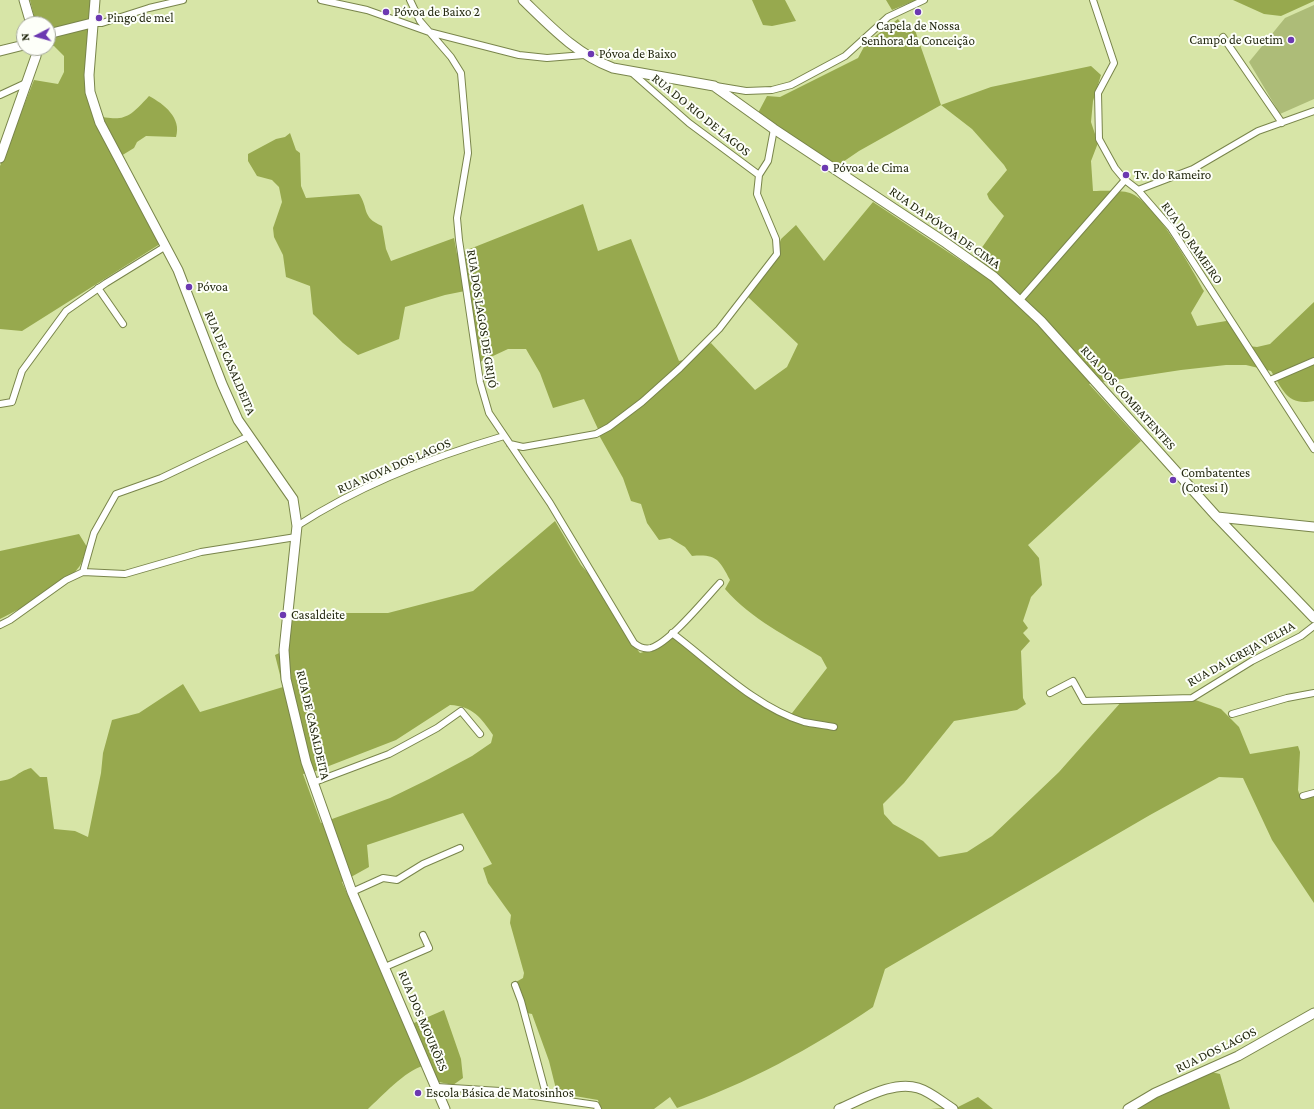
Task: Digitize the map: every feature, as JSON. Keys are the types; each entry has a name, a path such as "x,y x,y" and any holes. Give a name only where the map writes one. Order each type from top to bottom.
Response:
{"street":[{"path":"24,0 29,16"},
{"name":"RUA DE CASALDEITA","path":"95,0 89,75 94,107 100,123 178,270 222,384 238,420 290,492 296,507 297,526 285,645 286,672 312,783 352,892 385,967"},
{"path":"56,32 92,23 102,23 149,8 183,0"},
{"path":"321,0 367,10 429,32 519,55 547,58 584,55"},
{"name":"RUA DOS LAGOS DE GRIJÓ","path":"410,0 420,21 451,57 461,73 468,153 457,218 480,382 489,413 585,560 634,643 642,648 652,648 672,633 720,583"},
{"name":"RUA DA PÓVOA DE CIMA","path":"523,0 561,37 584,55 613,68 714,86 774,129 946,243 994,277 1020,300"},
{"path":"714,86 746,91 772,90 791,85 845,56 888,17 924,0"},
{"name":"RUA DO RAMEIRO","path":"1093,0 1114,63 1098,93 1099,139 1115,168 1125,180 1138,190 1171,228 1314,449"},
{"path":"149,1 149,8"},
{"path":"1223,37 1282,123"},
{"path":"0,51 16,47"},
{"path":"0,158 34,56"},
{"name":"RUA DO RIO DE LAGOS","path":"630,71 689,123 759,175"},
{"path":"0,95 26,83"},
{"path":"1138,190 1193,169 1258,131 1314,111"},
{"name":"RUA DO RIO DE LAGOS","path":"510,444 523,447 596,434 609,427 642,402 680,368 719,329 777,254 776,239 757,194 759,175 768,162 772,147 772,133 774,129"},
{"path":"1020,300 1125,180"},
{"path":"0,404 12,402 22,371 66,310 98,288 166,246"},
{"path":"98,288 123,324"},
{"name":"RUA DOS COMBATENTES","path":"1020,300 1063,344 1217,517 1314,618"},
{"path":"1270,380 1314,361"},
{"path":"83,572 94,533 116,494 161,478 249,436"},
{"name":"RUA NOVA DOS LAGOS","path":"297,526 328,506 376,482 468,446 504,436"},
{"path":"1217,517 1314,527"},
{"path":"0,625 10,620 66,580 83,572 125,574 201,552 296,537"},
{"name":"RUA DA IGREJA VELHA","path":"1050,693 1073,681 1084,701 1192,698 1252,661 1301,636 1314,626"},
{"path":"672,633 727,676 772,708 804,722 834,727"},
{"path":"1232,714 1287,698 1314,693"},
{"path":"312,783 389,754 437,728 461,711 480,734"},
{"path":"1303,796 1314,794"},
{"path":"352,892 383,878 397,880 423,864 460,848"},
{"path":"385,967 428,948 423,935"},
{"name":"RUA DOS MOURÕES","path":"385,967 445,1109"},
{"path":"514,985 521,1001 547,1098"},
{"name":"RUA DOS LAGOS","path":"1128,1109 1155,1093 1238,1056 1314,1013"},
{"path":"839,1109 888,1090 905,1086 927,1091 953,1109"},
{"path":"437,1088 500,1091 596,1105 598,1109"}],"green space":[{"path":"30,0 91,0 90,39 86,54 85,76 93,115 112,118 125,117 136,110 149,96 166,107 174,118 177,130 176,137 146,136 137,142 134,148 116,159 160,244 22,331 0,329 0,166 34,80 58,84 64,72 64,56 56,48 56,16 34,16"},
{"path":"752,0 785,0 796,21 772,26 763,25"},
{"path":"886,0 916,0 892,10"},
{"path":"1233,0 1314,1 1281,16 1264,14"},
{"name":"Campo de Guetim","path":"1314,5 1314,99 1280,114 1249,62 1285,18"},
{"path":"898,19 906,33 915,30 941,105 859,151 837,166 758,113 767,96 780,97 858,58 866,43"},
{"path":"1091,66 1101,75 1093,101 1091,122 1098,143 1091,161 1093,191 1117,191 1130,193 1140,199 1150,209 1172,236 1204,291 1191,313 1197,326 1232,320 1248,346 1257,347 1270,344 1314,302 1314,401 1305,402 1292,399 1283,391 1271,371 1246,365 1226,365 1181,370 1089,384 1141,441 1028,545 1039,558 1042,585 1031,597 1023,621 1028,628 1023,633 1030,641 1021,651 1023,698 1026,704 1017,710 954,721 904,783 883,804 884,814 893,824 923,841 939,857 967,852 992,836 1059,772 1122,701 1187,697 1221,709 1239,727 1250,754 1298,746 1300,752 1298,790 1301,799 1314,797 1314,903 1272,840 1243,778 1219,777 1150,815 885,969 873,1007 803,1051 729,1088 677,1108 670,1097 654,1109 601,1109 598,1100 557,1093 549,1061 532,1014 527,1013 516,982 523,978 524,973 510,923 511,915 488,883 483,868 492,864 463,813 367,845 369,867 342,882 407,1026 444,1010 461,1059 463,1078 453,1085 439,1082 423,1066 402,1078 368,1109 0,1109 0,781 10,779 22,771 31,768 40,777 47,777 54,829 75,831 88,837 101,773 103,753 112,720 139,713 183,684 200,712 283,687 275,655 288,649 290,613 388,613 473,591 555,521 581,565 594,580 627,637 640,653 647,651 673,637 733,684 789,717 827,668 821,657 770,627 735,600 725,589 730,580 723,567 716,559 707,556 692,556 685,547 670,538 659,540 647,523 641,504 631,501 623,478 600,437 598,429 584,399 553,408 540,373 526,349 508,349 478,363 470,290 445,295 405,307 399,339 358,355 343,343 313,314 310,286 286,277 283,255 274,237 273,228 282,202 279,187 272,180 257,176 248,161 248,154 276,139 285,137 290,133 296,150 300,153 301,186 306,198 359,194 368,216 375,223 382,226 386,249 391,261 454,238 457,254 583,204 598,251 631,239 679,361 687,359 711,343 755,390 787,367 798,344 748,297 774,260 781,239 796,225 824,261 873,202 969,266 1004,216 989,199 987,194 1007,170 972,129 941,105 991,87","holes":["450,705 471,710 480,718 493,735 491,743 472,756 390,798 321,823 303,774 316,771 396,740"]},
{"path":"79,534 87,547 80,565 72,575 53,590 0,619 0,551"},
{"path":"1211,1072 1220,1074 1230,1109 1131,1109"},
{"path":"978,1097 993,1109 931,1109 958,1107"}],"place":[{"name":"Póvoa de Baixo 2","path":"386,12"},
{"name":"Capela de Nossa Senhora da Conceição","path":"918,12"},
{"name":"Pingo de mel","path":"99,18"},
{"name":"Campo de Guetim","path":"1291,40"},
{"name":"Póvoa de Baixo","path":"591,54"},
{"name":"Póvoa de Cima","path":"825,168"},
{"name":"Tv. do Rameiro","path":"1126,175"},
{"name":"Póvoa","path":"189,287"},
{"name":"Combatentes (Cotesi I)","path":"1173,480"},
{"name":"Casaldeite","path":"283,615"},
{"name":"Escola Básica de Matosinhos","path":"418,1093"}]}
